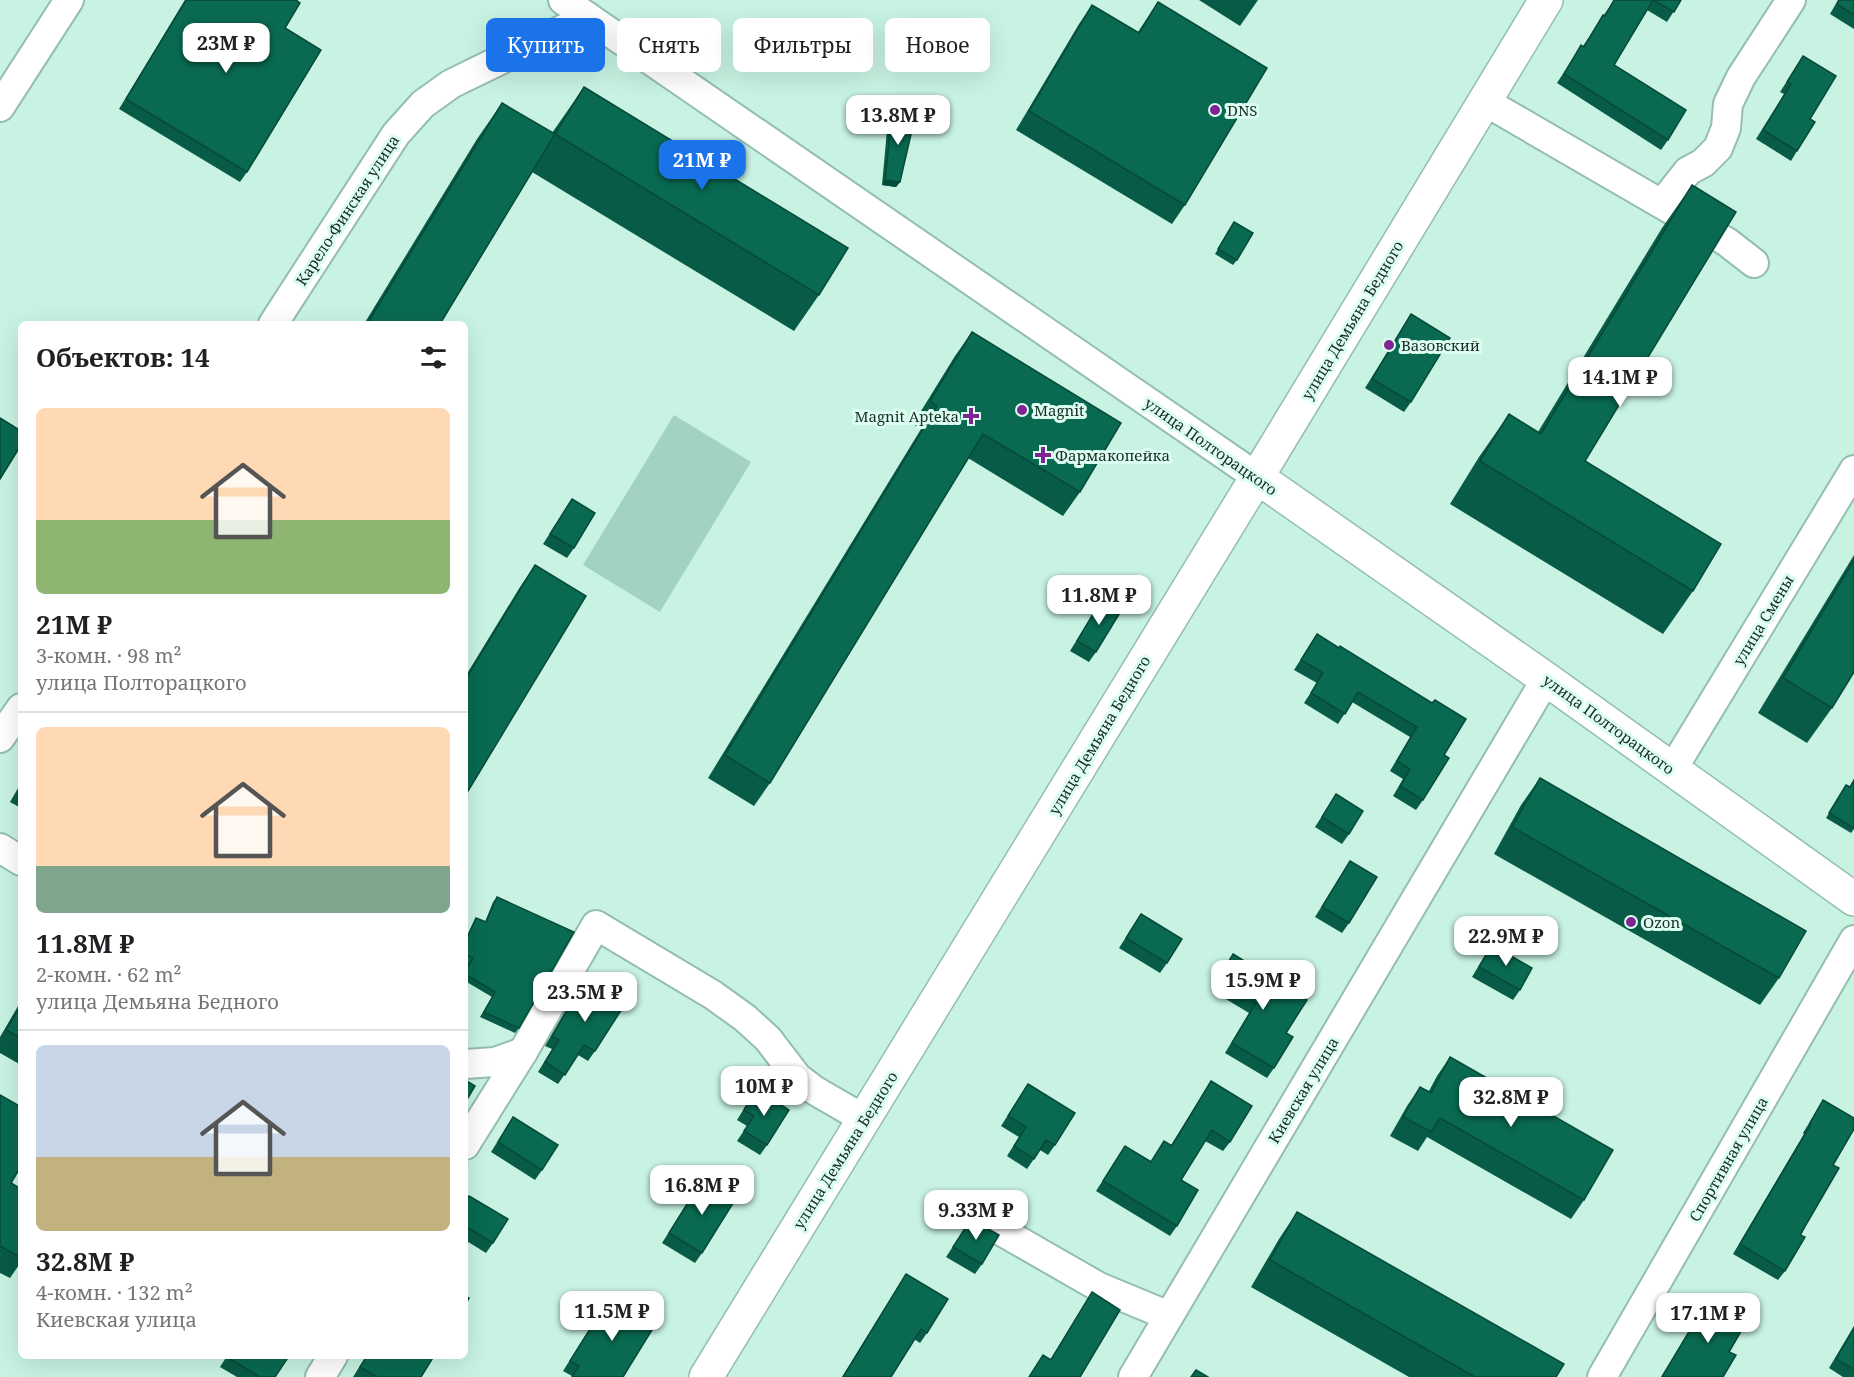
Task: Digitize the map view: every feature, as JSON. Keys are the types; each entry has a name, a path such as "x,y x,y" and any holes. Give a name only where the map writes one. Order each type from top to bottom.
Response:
{"main road":[{"name":"улица Демьяна Бедного","path":"706,1377 1546,0"},
{"name":"улица Полторацкого","path":"1257,477 1546,679 1854,899"}],"street":[{"path":"0,107 69,0"},
{"name":"улица Полторацкого","path":"563,0 1257,477"},
{"path":"1662,204 1688,171 1703,163 1718,148 1726,128 1728,104 1741,77 1791,0"},
{"name":"Карело-Финская улица","path":"275,321 396,134 423,104 451,84 588,17"},
{"path":"1484,101 1727,242 1754,263"},
{"name":"улица Смены","path":"1672,770 1854,470"},
{"name":"Киевская улица","path":"1133,1377 1546,679"},
{"path":"0,738 18,712"},
{"path":"0,848 18,859"},
{"path":"468,1140 523,1052 596,925 712,995 745,1018 768,1039 797,1077 814,1090 864,1119"},
{"name":"Спортивная улица","path":"1602,1377 1854,940"},
{"path":"468,1064 495,1062 523,1052"},
{"path":"961,1208 1099,1287 1169,1316"},
{"path":"320,1377 331,1359"}],"green space":[{"path":"674,415 751,462 660,612 583,565"}],"building":[{"path":"186,0 296,0 300,3 285,28 321,50 247,172 126,99"},
{"path":"1614,0 1653,0 1614,65 1686,110 1668,140 1564,74 1581,45 1584,47"},
{"path":"1653,0 1681,0 1674,12"},
{"path":"1839,0 1854,0 1854,15 1837,4"},
{"path":"1158,2 1267,68 1185,205 1029,111 1092,5 1139,33"},
{"path":"1803,56 1836,76 1810,119 1815,122 1797,151 1763,130 1791,84 1787,82"},
{"path":"584,87 848,248 819,295 555,134"},
{"path":"502,103 555,134 442,321 369,321"},
{"path":"892,114 915,117 900,182 885,180"},
{"path":"1692,185 1736,212 1585,461 1721,544 1693,591 1480,461 1509,414 1541,434"},
{"path":"1234,222 1253,233 1237,260 1218,249"},
{"path":"1411,314 1450,338 1411,402 1372,379"},
{"path":"972,332 1121,423 1080,492 983,434 770,783 725,755 937,406 930,401"},
{"path":"0,418 18,429 18,450 0,479"},
{"path":"572,499 595,513 574,548 550,534"},
{"path":"1854,560 1854,672 1832,708 1783,678"},
{"path":"535,565 586,596 468,791 468,675"},
{"path":"1102,599 1121,611 1096,652 1077,641"},
{"path":"1317,634 1432,703 1435,700 1466,719 1444,755 1449,758 1423,800 1400,786 1410,769 1397,761 1417,727 1358,692 1345,714 1311,693 1323,673 1301,660"},
{"path":"1540,778 1806,931 1779,978 1512,827"},
{"path":"1854,780 1854,828 1829,813 1846,785 1850,787"},
{"path":"1336,794 1363,811 1349,834 1322,817"},
{"path":"1350,861 1377,877 1349,923 1322,907"},
{"path":"497,897 574,932 519,1028 484,1012 495,992 468,976 468,966 473,958 468,956 468,936 476,918 486,922"},
{"path":"1141,914 1182,939 1167,963 1126,938"},
{"path":"1492,945 1532,968 1520,990 1479,967"},
{"path":"1233,954 1307,1000 1286,1033 1293,1037 1274,1068 1232,1043 1256,1003 1218,980"},
{"path":"468,956 473,958 468,966"},
{"path":"587,976 627,1001 595,1051 584,1045 565,1075 545,1062 559,1040 552,1036"},
{"path":"18,1010 18,1036 6,1030"},
{"path":"1450,1057 1613,1150 1584,1200 1440,1118 1431,1132 1403,1117 1420,1087 1431,1093"},
{"path":"1211,1081 1252,1106 1230,1142 1212,1130 1181,1180 1198,1190 1177,1226 1103,1181 1125,1146 1151,1162 1164,1141 1172,1146"},
{"path":"468,1082 475,1086 468,1098"},
{"path":"1028,1084 1075,1113 1055,1145 1046,1140 1034,1159 1014,1146 1026,1127 1008,1116"},
{"path":"756,1089 789,1110 767,1145 744,1131 754,1116 744,1110"},
{"path":"0,1095 18,1105 18,1171 11,1183 18,1187 18,1256 0,1246"},
{"path":"1823,1100 1854,1118 1854,1129 1833,1165 1839,1168 1800,1235 1805,1237 1785,1271 1740,1244"},
{"path":"513,1117 558,1145 542,1170 498,1142"},
{"path":"702,1180 735,1200 702,1253 669,1233"},
{"path":"469,1196 508,1219 493,1243 468,1228"},
{"path":"1297,1212 1564,1364 1556,1377 1475,1377 1270,1260"},
{"path":"971,1219 999,1235 982,1264 953,1247"},
{"path":"906,1274 948,1299 927,1333 921,1329 891,1377 843,1377"},
{"path":"1092,1292 1120,1310 1080,1377 1029,1377 1043,1355 1051,1360"},
{"path":"608,1295 655,1325 623,1377 572,1377 579,1366 570,1361 597,1318 595,1316"},
{"path":"1709,1298 1747,1321 1729,1352 1736,1355 1723,1377 1662,1377"},
{"path":"1854,1328 1854,1369 1836,1359"},
{"path":"230,1359 287,1359 275,1377 260,1377"},
{"path":"365,1359 432,1359 421,1377 377,1377 360,1367"},
{"path":"1196,1370 1208,1377 1191,1377"}],"place":[{"name":"DNS","path":"1215,110"},
{"name":"Вазовский","path":"1389,345"},
{"name":"Magnit","path":"1022,410"},
{"name":"Magnit Apteka","path":"971,416"},
{"name":"Фармакопейка","path":"1043,455"},
{"name":"Ozon","path":"1631,922"}]}
